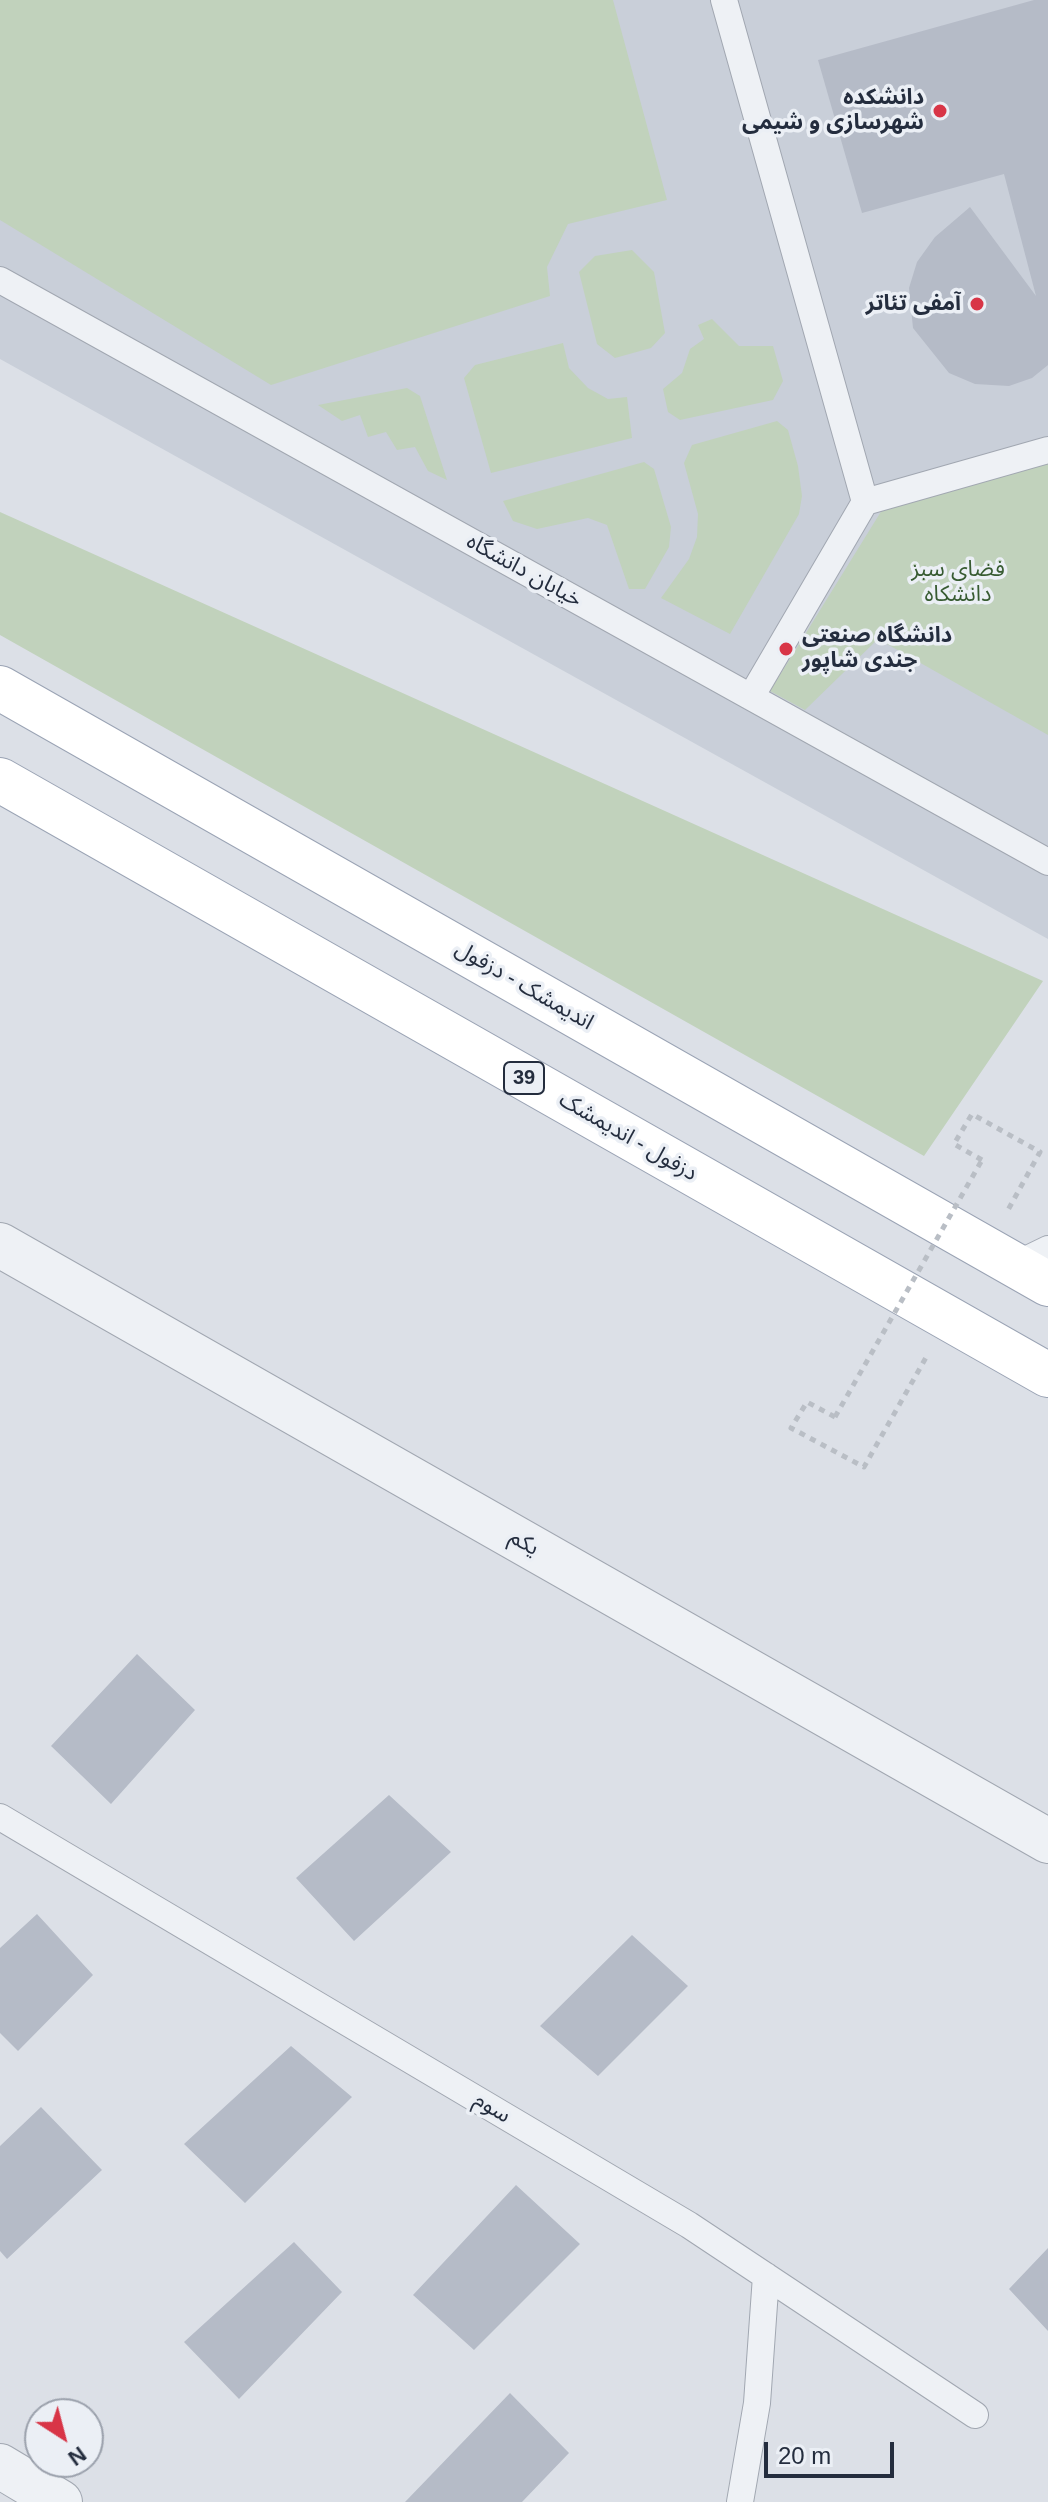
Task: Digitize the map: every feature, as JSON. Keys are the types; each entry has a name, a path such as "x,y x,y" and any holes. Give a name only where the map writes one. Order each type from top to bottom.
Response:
{"main road":[{"name":"اندیمشک - دزفول","path":"0,688 1024,1262"},
{"name":"دزفول - اندیمشک","path":"0,780 1048,1375"}],"street":[{"name":"یکم","path":"0,1245 1048,1841"},
{"path":"0,2466 60,2502"}],"lane":[{"path":"724,0 865,502"},
{"name":"خیابان دانشگاه","path":"0,280 1048,862"},
{"path":"751,697 865,502 1048,450"},
{"name":"سوم","path":"0,1817 689,2225 975,2415"},
{"path":"740,2502 757,2403 766,2276"}],"path":[{"path":"948,1319 864,1467 791,1428 807,1402 835,1417 982,1160 954,1144 972,1114 1040,1152 1024,1262"}],"shaded area":[{"name":"دانشگاه صنعتی جندی شاپور","path":"0,0 1048,0 1048,939 0,359"}],"green space":[{"path":"0,0 613,0 667,200 568,224 547,267 550,296 271,385 0,220"},
{"path":"632,250 654,272 665,333 651,348 615,358 597,344 579,272 595,256"},
{"path":"712,319 739,346 773,346 783,381 773,400 680,420 668,412 663,389 682,373 690,349 704,339 698,325"},
{"path":"563,343 569,368 588,388 608,399 627,397 632,438 491,473 464,378 475,365"},
{"path":"407,388 420,396 447,480 428,471 415,447 397,450 386,432 368,437 360,415 342,421 318,405"},
{"path":"777,421 788,430 798,466 802,496 799,514 730,634 661,598 689,559 697,537 698,514 684,463 692,445"},
{"path":"644,462 654,469 671,527 669,547 645,589 629,589 607,525 588,518 537,529 513,521 503,501"},
{"name":"فضای سبز دانشکاه","path":"1048,463 1048,735 878,639 805,710 770,691 882,510"},
{"path":"0,512 1043,981 924,1156 0,635"}],"building":[{"name":"دانشکده شهرسازی و شیمی","path":"1034,0 1048,0 1048,365 1032,378 1009,386 975,384 949,373 913,328 909,288 917,262 935,237 970,207 1036,296 1004,174 862,213 818,60"},
{"path":"137,1654 195,1710 111,1804 51,1746"},
{"path":"389,1795 451,1852 354,1941 296,1878"},
{"path":"37,1914 93,1975 18,2051 0,2033 0,1948"},
{"path":"632,1935 688,1986 598,2076 540,2026"},
{"path":"291,2046 352,2097 245,2203 184,2144"},
{"path":"41,2107 102,2170 7,2259 0,2251 0,2146"},
{"path":"516,2185 580,2244 474,2350 413,2295"},
{"path":"294,2242 342,2292 239,2399 184,2342"},
{"path":"1048,2248 1048,2331 1009,2289"},
{"path":"510,2393 569,2453 522,2502 405,2502"}],"place":[{"name":"دانشکده شهرسازی و شیمی","path":"940,111"},
{"name":"آمفی تئاتر","path":"977,304"},
{"name":"دانشگاه صنعتی جندی شاپور","path":"786,649"}]}
